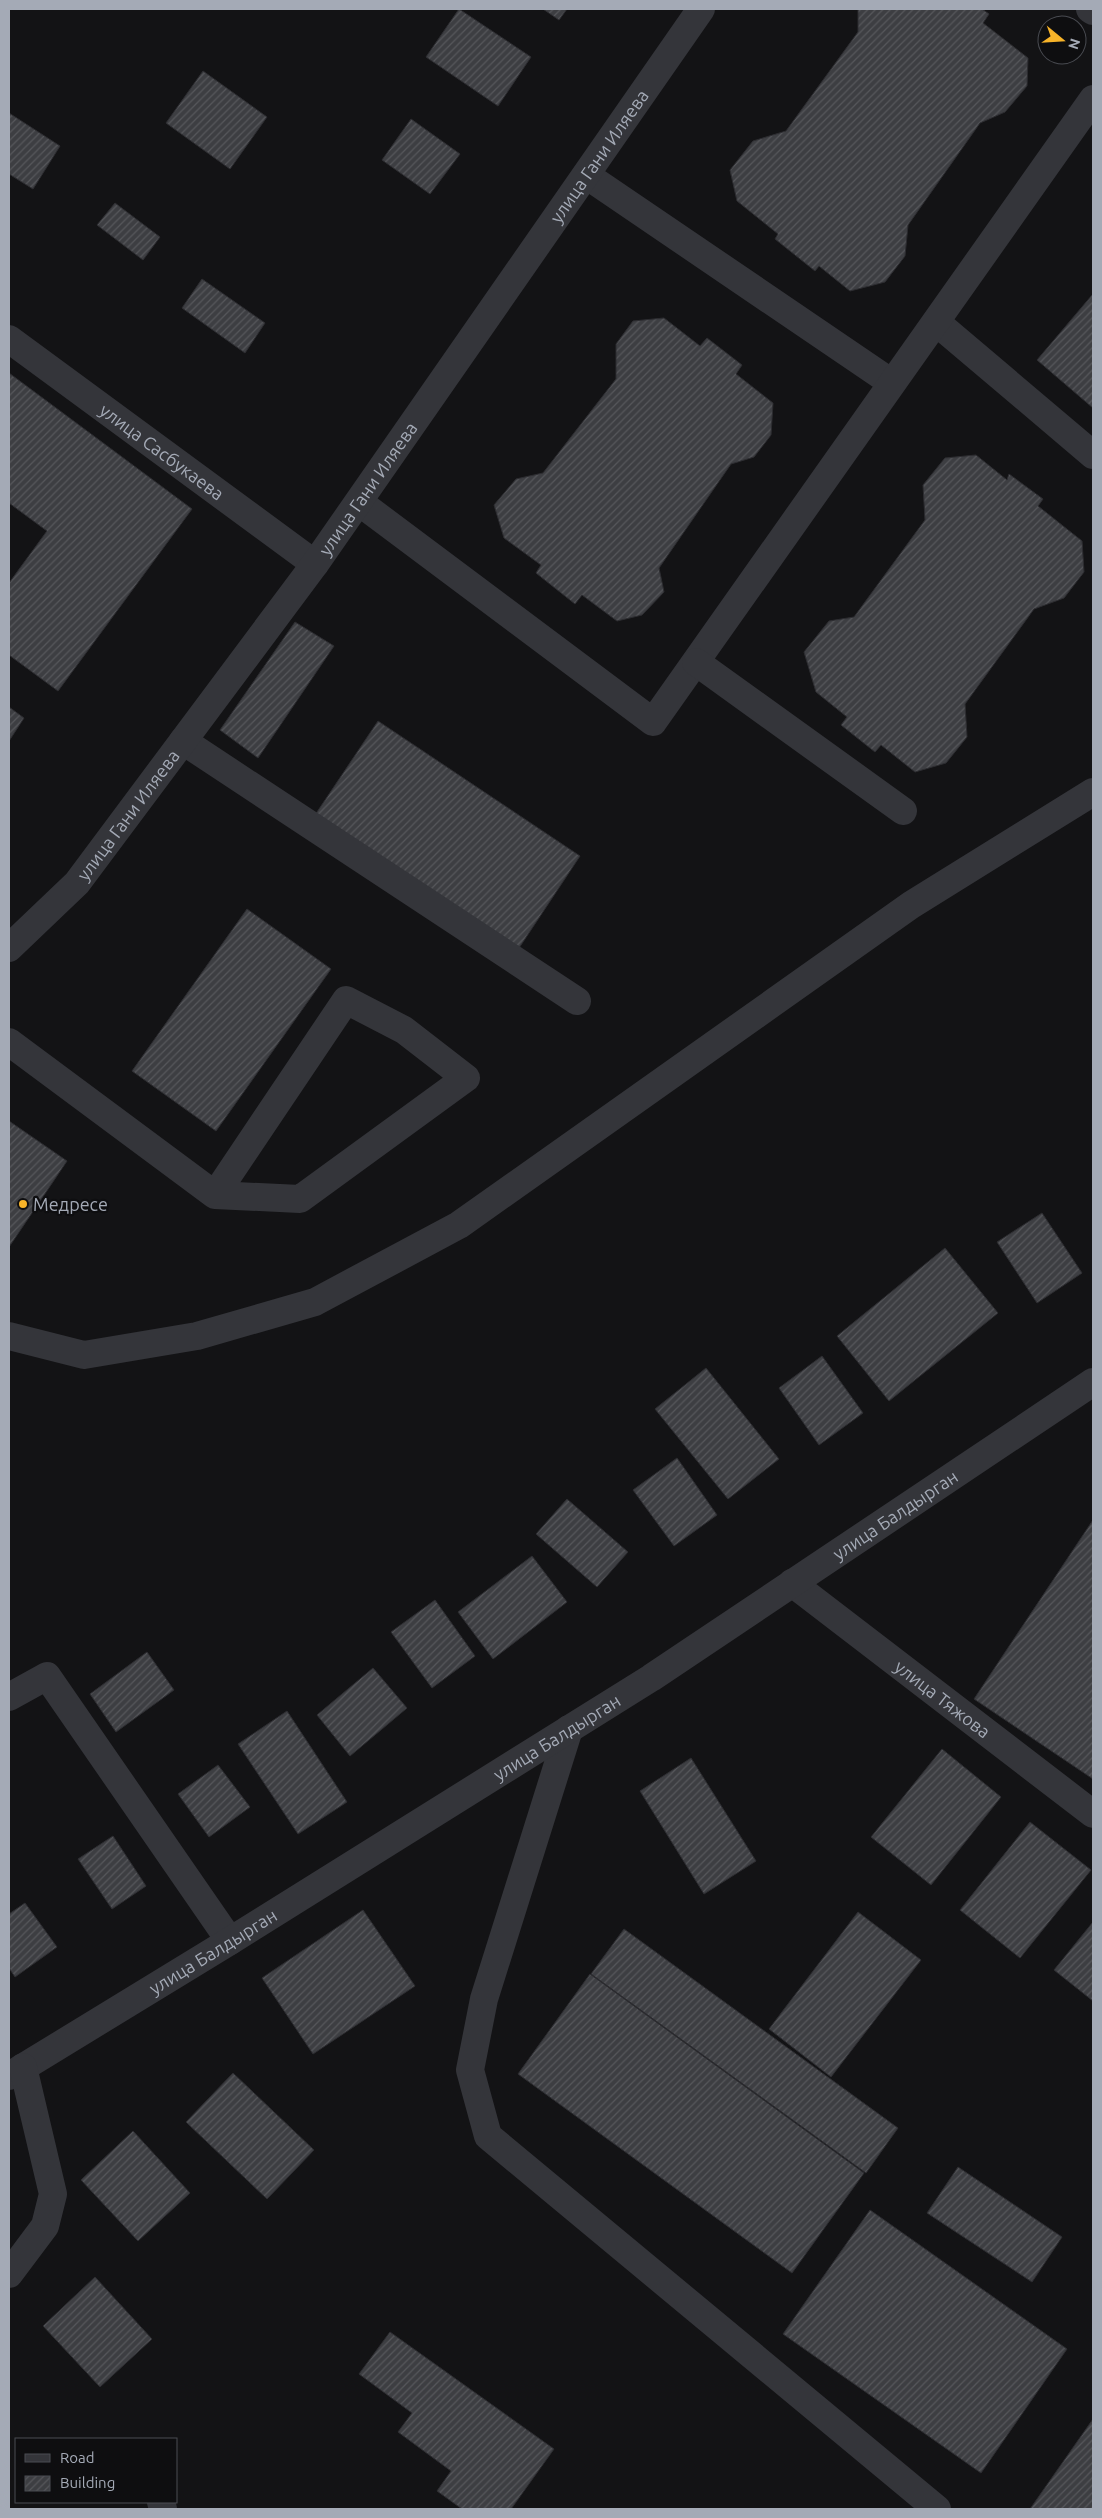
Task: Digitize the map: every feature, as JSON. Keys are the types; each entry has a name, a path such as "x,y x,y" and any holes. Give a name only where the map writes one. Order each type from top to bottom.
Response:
{"street":[{"name":"улица Гани Иляева","path":"9,948 77,884 315,564 702,9"},
{"path":"359,502 654,722 892,383 1091,108"},
{"path":"586,175 892,383"},
{"path":"936,322 1093,455"},
{"name":"улица Сасбукаева","path":"9,339 315,564"},
{"path":"696,662 902,811"},
{"path":"183,741 577,1000"},
{"path":"9,1336 84,1355 197,1336 315,1302 459,1225 911,905 1093,792"},
{"path":"9,1042 215,1195 300,1199 466,1078 404,1030 346,1000 215,1195"},
{"name":"улица Балдырган","path":"16,2072 569,1729 792,1584 1093,1382"},
{"name":"улица Тяжова","path":"792,1584 1093,1814"},
{"path":"9,1697 47,1676 230,1941"},
{"path":"569,1729 484,1999 470,2070 488,2136 937,2509"},
{"path":"9,2274 45,2226 53,2194 16,2072"}],"building":[{"path":"459,9 531,57 498,106 426,57"},
{"path":"543,9 567,9 559,20"},
{"path":"858,9 982,9 989,14 983,23 1028,58 1027,86 1005,112 980,123 908,225 905,256 885,282 850,291 819,266 815,271 775,239 778,234 737,201 730,170 753,141 786,131 858,32"},
{"path":"203,71 267,117 230,169 166,123"},
{"path":"9,113 60,146 33,189 9,174"},
{"path":"411,119 460,154 430,194 382,160"},
{"path":"115,203 160,237 143,260 97,225"},
{"path":"202,279 265,323 245,353 182,308"},
{"path":"1093,294 1093,408 1037,360"},
{"path":"664,318 700,346 707,338 742,365 736,374 773,403 771,435 754,457 731,464 659,568 664,592 642,615 617,621 582,595 575,604 536,573 541,565 504,538 494,505 516,479 543,473 616,379 616,344 633,321"},
{"path":"9,373 192,509 58,691 9,655 9,583 47,531 9,503"},
{"path":"976,455 1007,480 1009,474 1043,499 1038,506 1082,541 1084,572 1064,598 1034,609 965,704 967,737 946,763 915,772 881,745 875,752 841,725 847,717 816,692 804,652 829,621 854,617 925,520 923,485 945,458"},
{"path":"295,622 334,646 258,758 220,730"},
{"path":"9,707 24,718 9,741"},
{"path":"378,721 580,856 515,954 313,818"},
{"path":"247,909 331,969 216,1131 132,1071"},
{"name":"Медресе","path":"9,1121 67,1161 9,1247"},
{"path":"1042,1213 1082,1273 1037,1303 997,1242"},
{"path":"945,1248 998,1313 889,1401 837,1336"},
{"path":"822,1356 863,1413 819,1445 779,1388"},
{"path":"706,1368 779,1459 728,1499 655,1409"},
{"path":"677,1458 717,1515 674,1546 633,1490"},
{"path":"567,1499 628,1552 597,1587 536,1534"},
{"path":"1093,1520 1093,1779 974,1699"},
{"path":"532,1556 567,1602 493,1659 458,1612"},
{"path":"435,1600 475,1656 432,1688 391,1632"},
{"path":"147,1652 174,1690 116,1732 90,1694"},
{"path":"373,1668 407,1708 350,1756 317,1715"},
{"path":"287,1711 347,1802 298,1834 238,1744"},
{"path":"942,1749 1001,1797 931,1885 871,1837"},
{"path":"691,1758 756,1861 704,1894 640,1791"},
{"path":"218,1765 250,1807 209,1837 178,1794"},
{"path":"1030,1822 1091,1870 1020,1958 960,1910"},
{"path":"113,1836 146,1886 112,1909 78,1859"},
{"path":"25,1903 57,1947 15,1977 9,1968 9,1914"},
{"path":"363,1910 415,1986 313,2054 262,1978"},
{"path":"858,1912 921,1960 831,2077 769,2029"},
{"path":"1093,1922 1093,2001 1054,1970"},
{"path":"624,1929 898,2128 866,2173 591,1974"},
{"path":"590,1974 864,2173 792,2273 518,2074"},
{"path":"233,2073 314,2150 267,2199 186,2122"},
{"path":"133,2131 190,2193 138,2241 81,2180"},
{"path":"958,2167 1062,2237 1032,2282 927,2213"},
{"path":"870,2210 1067,2349 981,2473 783,2334"},
{"path":"95,2277 152,2339 100,2387 43,2326"},
{"path":"390,2332 554,2449 511,2509 462,2509 437,2491 451,2471 398,2432 412,2413 359,2374"},
{"path":"1093,2419 1093,2509 1030,2509"}],"place":[{"name":"Медресе","path":"23,1204"}]}
